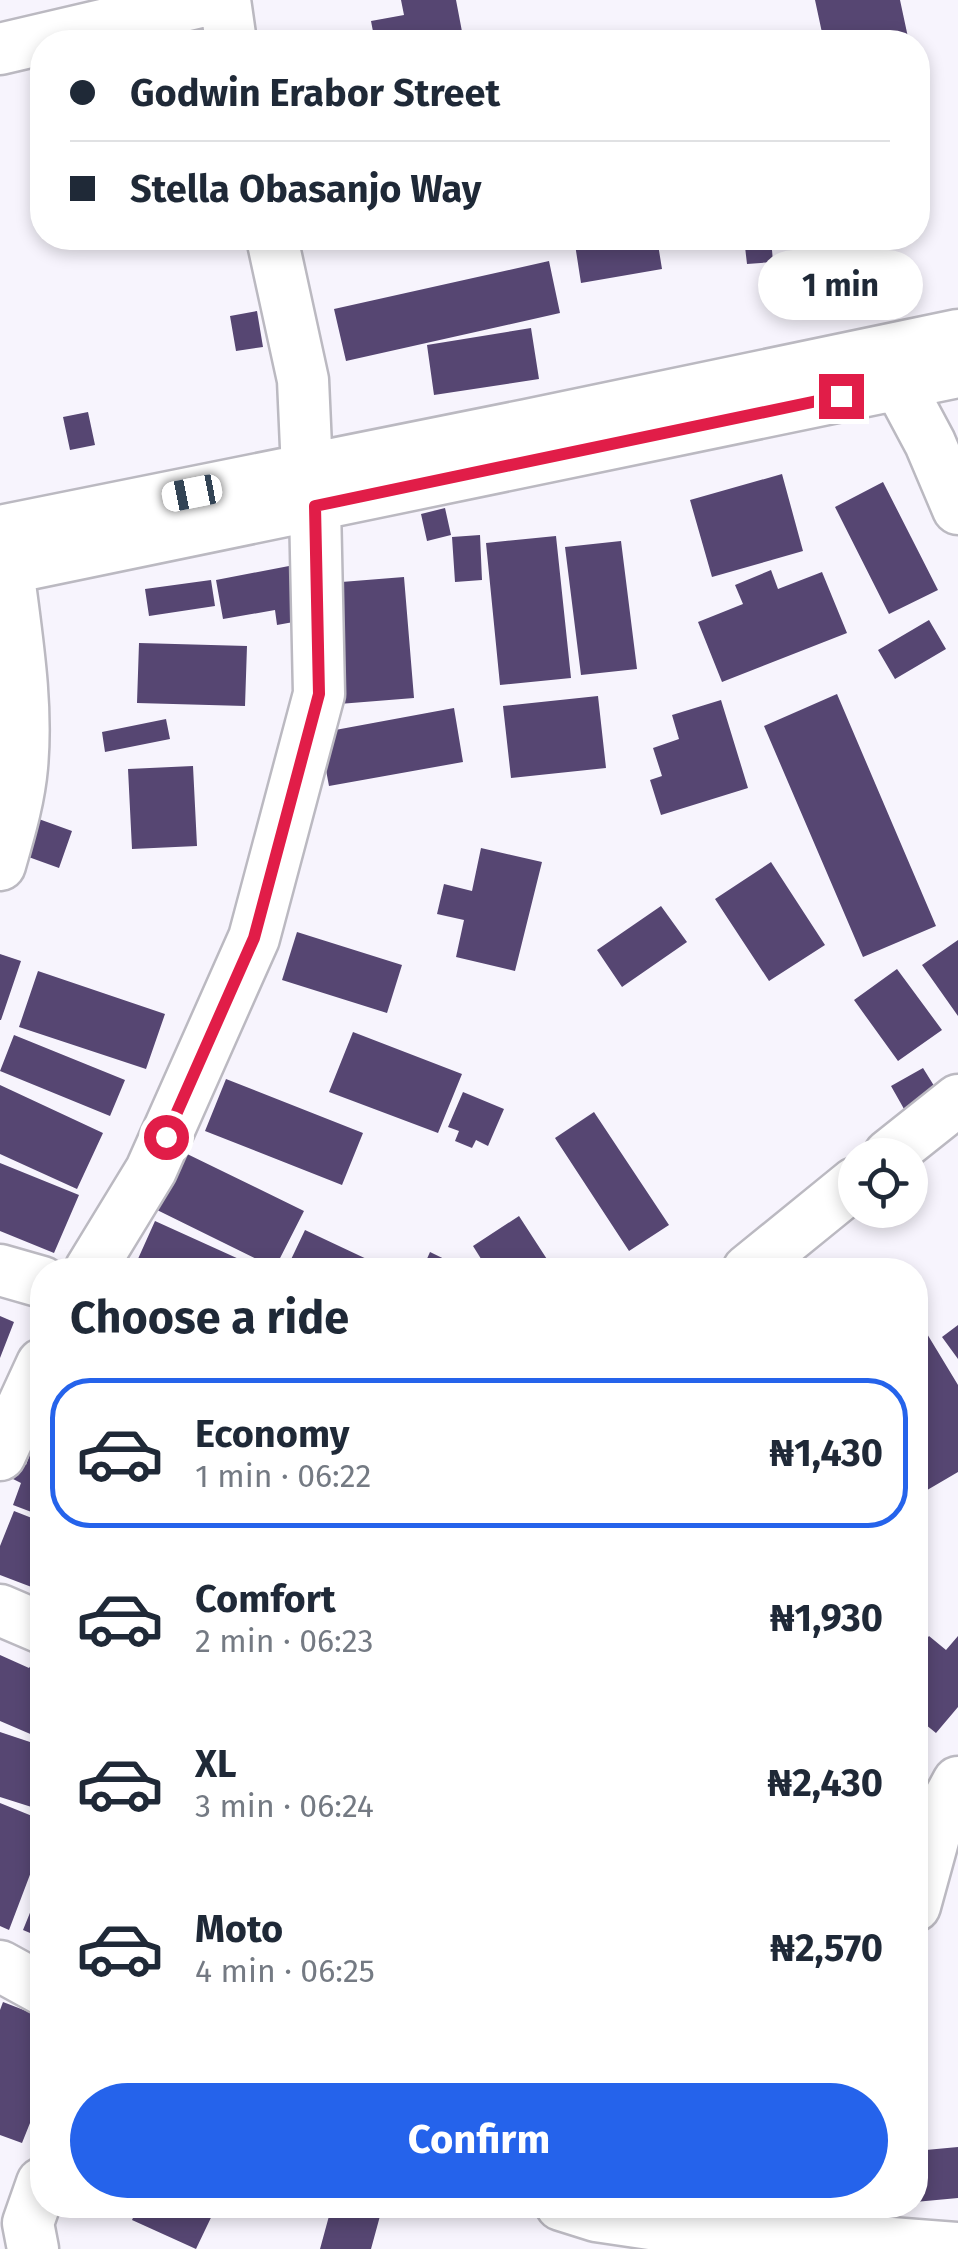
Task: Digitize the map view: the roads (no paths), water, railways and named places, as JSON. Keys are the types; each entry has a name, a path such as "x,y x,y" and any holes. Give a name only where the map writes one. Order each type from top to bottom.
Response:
{"street":[{"path":"84,30 209,0"},
{"path":"224,0 229,30"},
{"path":"0,50 30,43"},
{"path":"97,1258 151,1170 254,938 319,694 303,380 275,250"},
{"path":"0,865 16,812 24,714 3,556 808,384 958,334"},
{"path":"808,384 898,384 958,372"},
{"path":"898,384 930,443 958,509"},
{"path":"910,1138 958,1100"},
{"path":"763,1258 838,1196"},
{"path":"0,1270 30,1279"},
{"path":"0,1455 30,1390"},
{"path":"0,1610 30,1623"},
{"path":"928,1860 940,1815 958,1782"},
{"path":"928,1910 958,1913"},
{"path":"0,1966 30,1982"},
{"path":"30,2217 34,2249"},
{"path":"608,2218 658,2226 958,2248"}]}
